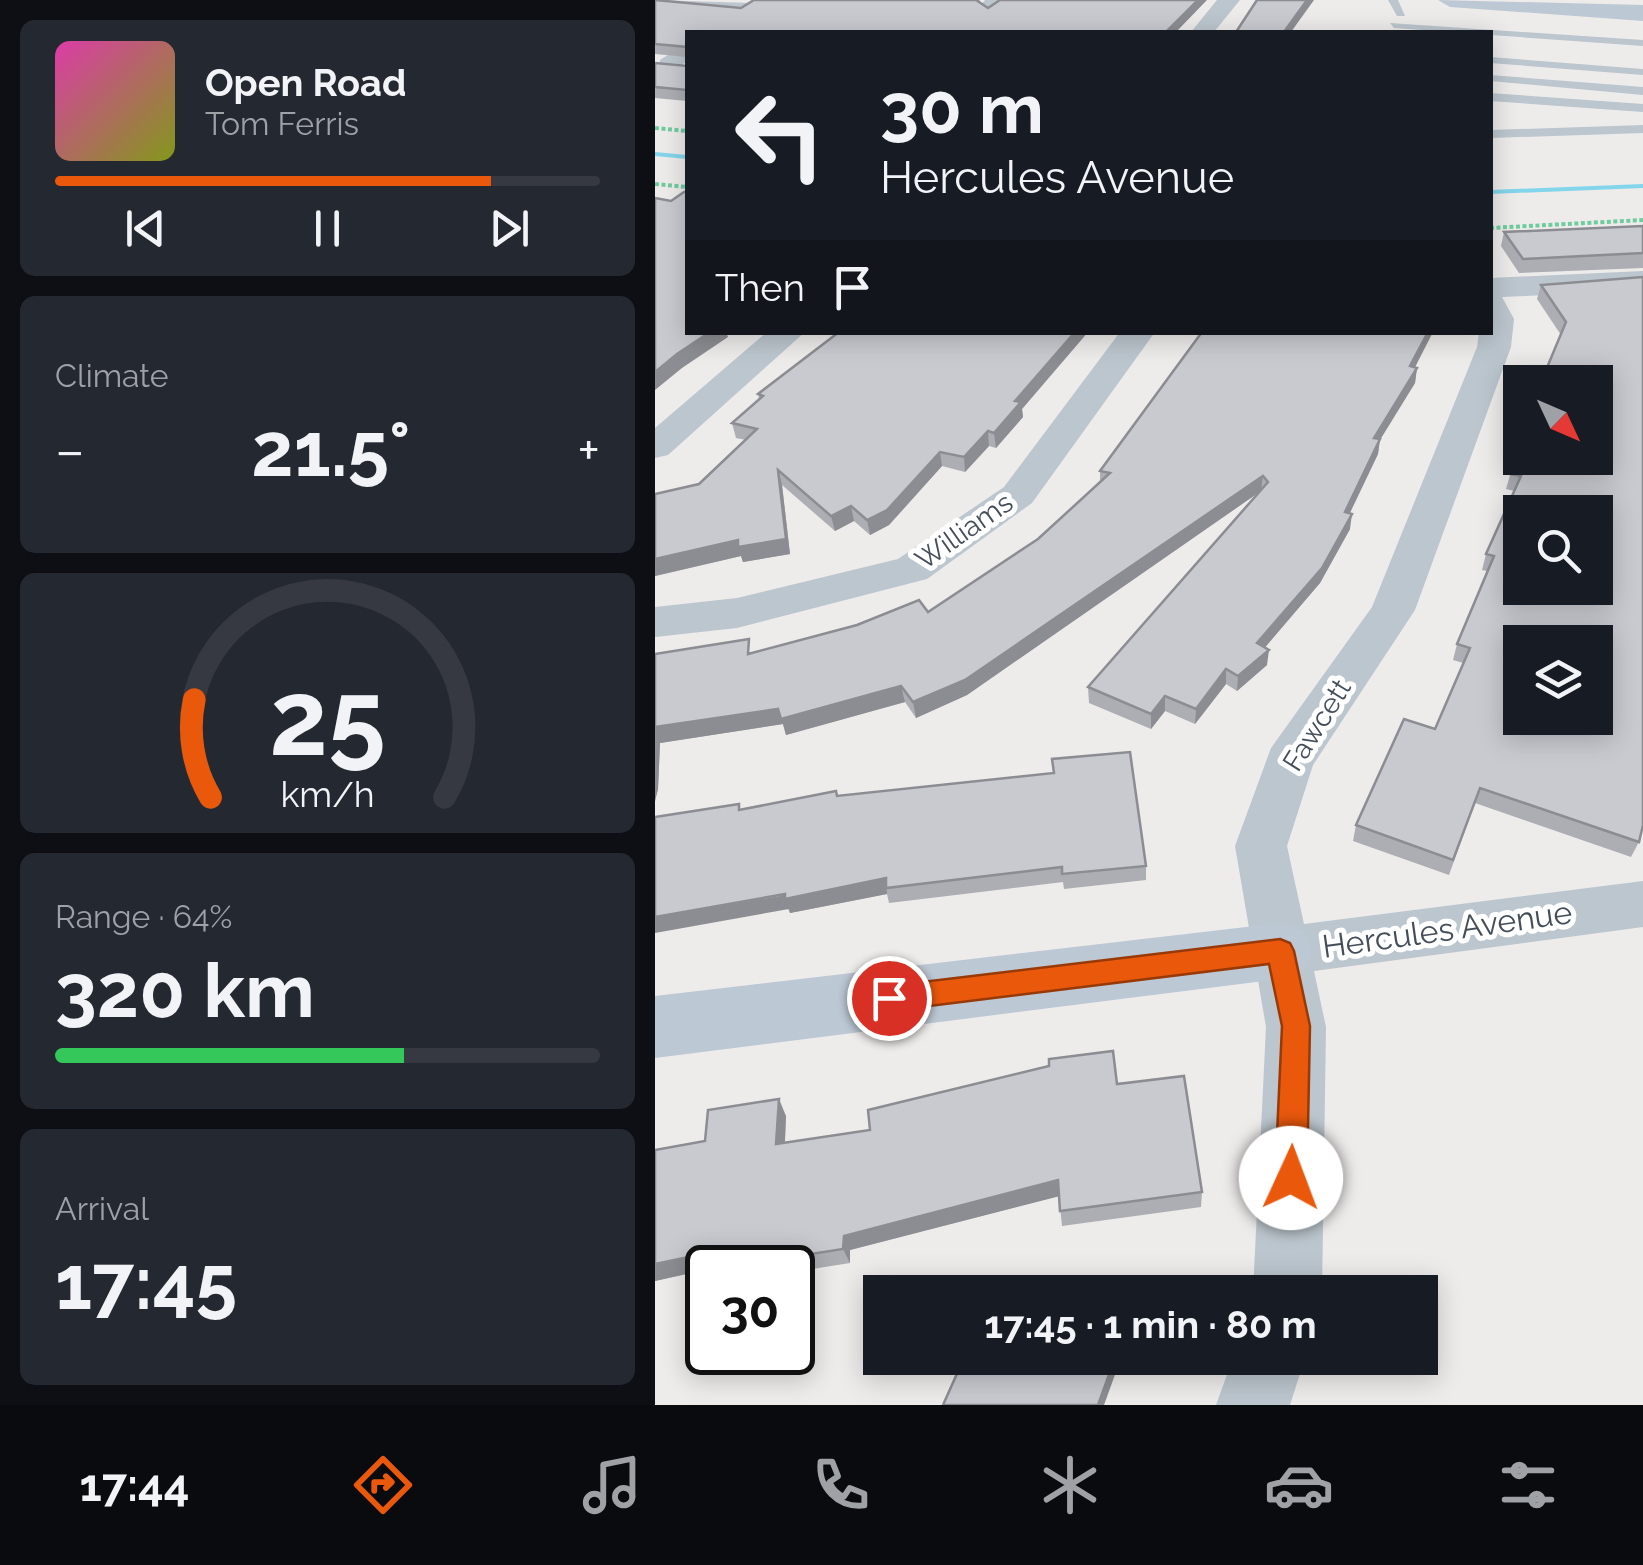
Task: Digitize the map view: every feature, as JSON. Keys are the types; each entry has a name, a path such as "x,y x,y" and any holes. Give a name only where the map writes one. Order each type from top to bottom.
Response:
{"street":[{"path":"655,0 750,4"},
{"path":"1204,30 1229,0"},
{"path":"1449,0 1643,13"},
{"path":"714,30 750,4"},
{"path":"1493,288 1643,281"},
{"name":"Fawcett","path":"1288,1275 1296,1026 1261,846 1289,761 1393,610 1494,347 1497,319 1493,310"},
{"path":"655,447 786,335"},
{"name":"Williams","path":"655,622 737,613 912,568 1018,495 1136,335"},
{"name":"Hercules Avenue","path":"655,1027 1643,904"},
{"path":"1253,1405 1263,1375"}],"lane":[{"path":"1393,0 1397,20"},
{"path":"1397,20 1643,43"},
{"path":"1384,30 1397,20 1643,29"},
{"path":"1493,46 1643,58"},
{"path":"1493,60 1643,72"},
{"path":"1493,78 1643,90"},
{"path":"1493,97 1643,108"},
{"path":"1493,119 1593,131"},
{"path":"1493,134 1643,129"}],"path":[{"path":"655,128 685,131"},
{"path":"655,184 685,187"},
{"path":"1493,228 1643,220"}],"building":[{"path":"655,0 741,8 754,0 976,0 988,8 1000,0 1198,0 1168,30 685,30 685,47 655,44"},
{"path":"1257,0 1307,0 1285,30 1237,30"},
{"path":"655,63 685,66 685,90 655,87"},
{"path":"685,192 685,335 706,335 655,372 655,198 671,201"},
{"path":"1643,226 1643,253 1523,259 1504,232"},
{"path":"1643,277 1643,825 1639,842 1480,788 1453,860 1356,825 1404,719 1435,729 1470,648 1457,644 1494,556 1486,554 1503,516 1503,605 1613,605 1613,495 1512,495 1521,476 1516,475 1613,475 1613,365 1548,365 1566,322 1541,285"},
{"path":"835,335 1072,335 1015,401 1021,402 994,433 988,431 964,457 940,452 887,510 867,520 851,506 831,516 778,470 786,539 738,547 738,540 655,559 655,494 699,484 757,429 732,423 763,396 758,394"},
{"path":"1200,335 1426,335 1410,366 1417,368 1374,438 1380,439 1345,512 1352,514 1322,568 1257,643 1269,650 1238,676 1226,669 1196,709 1165,696 1151,714 1088,687 1268,482 1263,476 965,680 913,702 901,686 781,719 778,709 655,727 655,654 749,639 748,654 857,625 919,600 928,612 1038,539 1110,473 1100,471"},
{"path":"1130,752 1146,866 1062,874 1062,867 886,888 886,878 785,899 785,894 655,917 655,817 739,804 739,810 836,791 837,796 1054,773 1052,759"},
{"path":"1113,1051 1117,1084 1184,1076 1202,1192 1060,1211 1058,1180 844,1236 843,1249 815,1253 815,1245 685,1245 685,1258 655,1264 655,1150 705,1141 708,1110 779,1099 776,1144 870,1130 868,1110 1049,1066 1049,1059"},
{"path":"956,1375 1109,1375 1098,1405 943,1405"}],"waterway":[{"path":"655,154 685,157"},
{"path":"1493,192 1643,186"}],"route":[{"path":"889,998 1280,951 1296,1026 1291,1178"}]}
